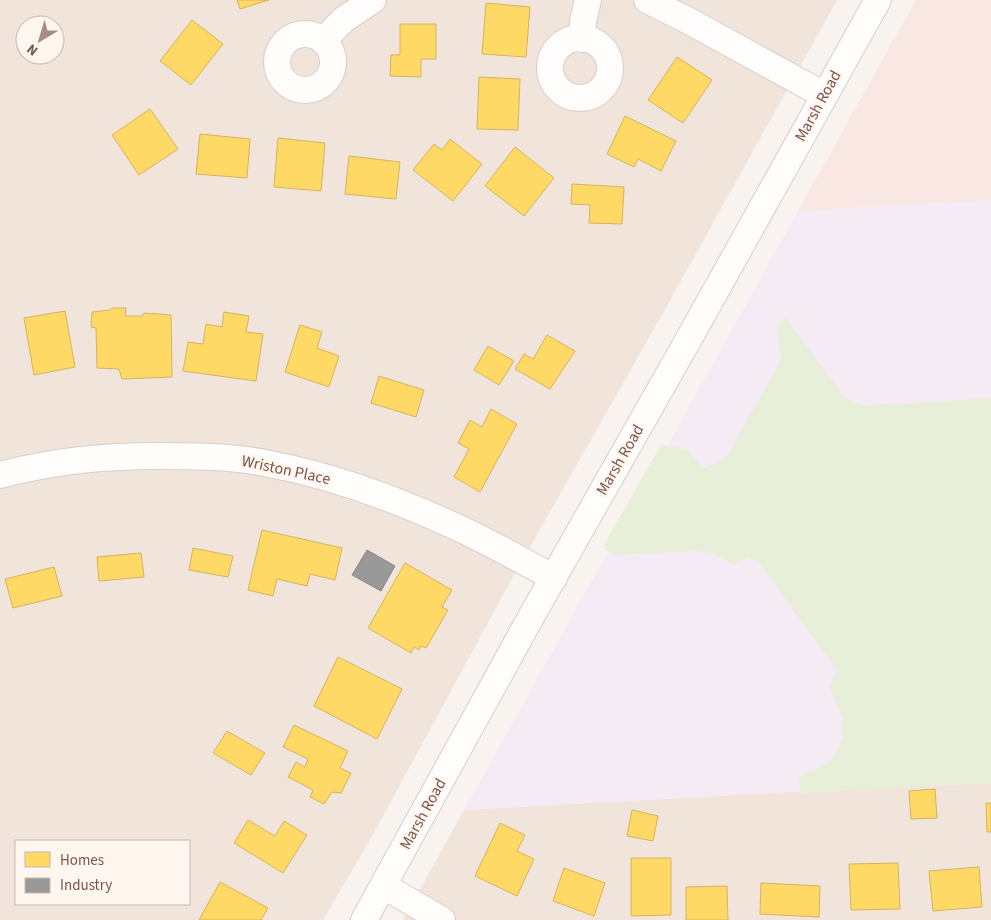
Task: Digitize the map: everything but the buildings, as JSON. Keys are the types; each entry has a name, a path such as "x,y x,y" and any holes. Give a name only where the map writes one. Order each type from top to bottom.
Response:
{"street":[{"path":"323,42 343,20 373,0"},
{"path":"582,39 583,20 588,0"},
{"path":"647,0 824,95"},
{"name":"Marsh Road","path":"364,920 878,0"},
{"name":"Wriston Place","path":"0,475 28,468 88,458 119,456 198,456 269,463 327,477 385,497 466,532 554,578"},
{"path":"384,886 442,920"}],"shaded area":[{"path":"0,0 837,0 663,313 509,584 370,840 323,920 0,920"},
{"path":"916,0 991,0 991,200 798,211"},
{"path":"991,200 991,781 464,810 798,211"},
{"path":"991,781 991,920 403,920 464,810"}],"green space":[{"path":"785,317 845,398 866,406 991,398 991,783 801,793 798,778 829,763 838,750 843,737 843,720 830,687 837,670 760,564 749,557 734,565 713,553 696,551 615,555 604,549 605,543 661,445 687,449 703,469 726,458 781,360 777,327"}]}
